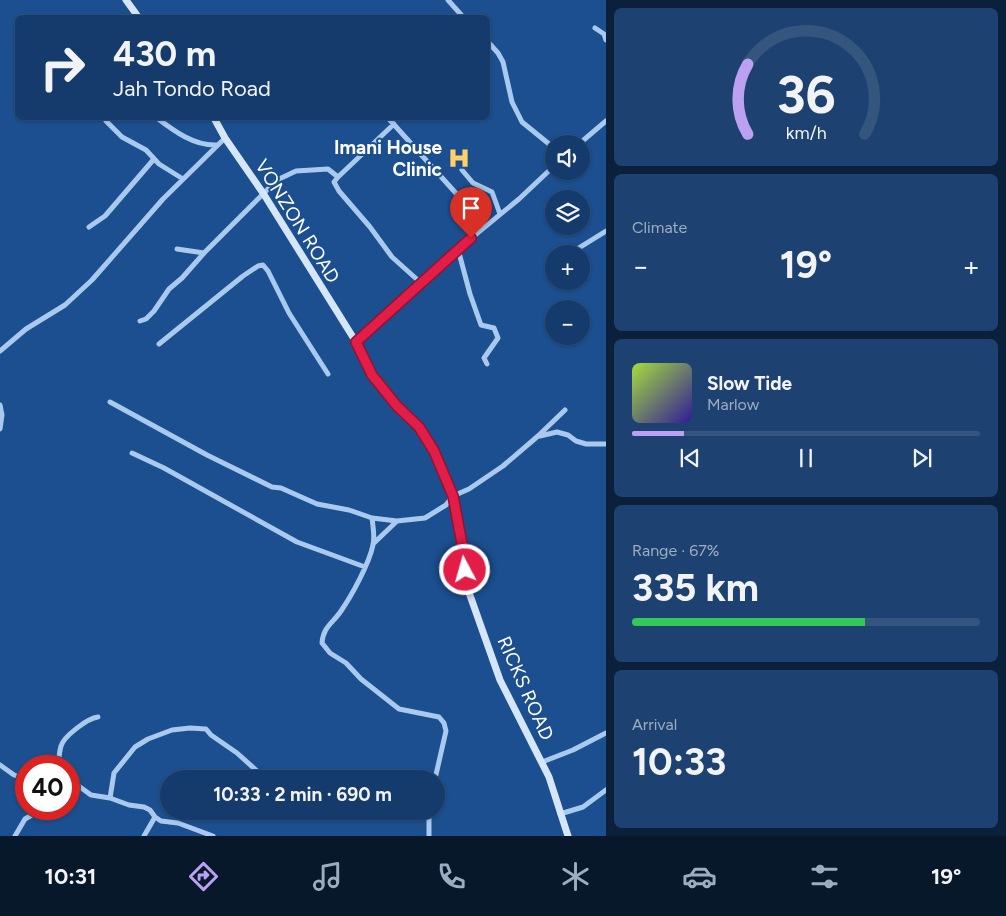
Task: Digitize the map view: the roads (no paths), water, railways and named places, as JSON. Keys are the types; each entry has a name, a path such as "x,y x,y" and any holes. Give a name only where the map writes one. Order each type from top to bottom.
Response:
{"street":[{"path":"126,0 137,15"},
{"path":"448,0 459,15"},
{"path":"595,28 604,34 606,40"},
{"path":"490,44 503,62 512,102 522,122 545,141"},
{"path":"106,120 122,137 146,150 154,159 183,179"},
{"path":"160,120 172,129 205,146 217,145"},
{"name":"VONZON ROAD","path":"215,120 356,342"},
{"path":"390,120 484,227"},
{"path":"590,135 606,123"},
{"path":"394,124 334,182 339,191 370,227 392,257 421,283"},
{"path":"0,351 26,329 65,305 92,280 183,179 226,138"},
{"path":"89,227 105,216 154,159"},
{"path":"140,321 146,319 154,311 169,289 277,180 296,171 328,169 338,177"},
{"path":"462,170 473,183 492,192 500,214"},
{"path":"356,342 458,249 545,174"},
{"path":"584,245 606,232"},
{"path":"177,249 204,253"},
{"path":"458,249 470,294 481,324 494,328 498,338 484,358 487,364"},
{"path":"159,344 242,276 263,265 268,271 289,313 328,374"},
{"name":"RICKS ROAD","path":"356,342 372,375 397,406 419,427 434,451 453,496 462,544 466,584 500,680 549,777 568,836"},
{"path":"110,402 144,422 272,487 281,488 317,504 349,510 372,518 397,521 425,518 446,505 453,496 469,489 484,479 538,436 565,410"},
{"path":"0,405 2,415 0,429"},
{"path":"538,436 556,432 568,435 576,441 586,444 606,444"},
{"path":"132,453 164,468 297,542 365,567"},
{"path":"372,518 373,544 365,567 348,601 322,633 322,643 330,653 346,663 361,679 399,709 439,717 444,723 446,730 437,770"},
{"path":"373,544 397,521"},
{"path":"60,755 64,740 91,719 98,717"},
{"path":"110,798 114,773 135,747 148,739 172,730 206,729 210,735 237,753 256,770"},
{"path":"542,762 573,750 606,733"},
{"path":"0,765 15,775"},
{"path":"80,787 91,795 144,807 161,821 178,823 213,836"},
{"path":"560,814 583,807 606,790"},
{"path":"144,836 154,817"},
{"path":"15,836 24,820"},
{"path":"428,820 429,836"}],"place":[{"name":"Imani House Clinic","path":"459,158"}]}
